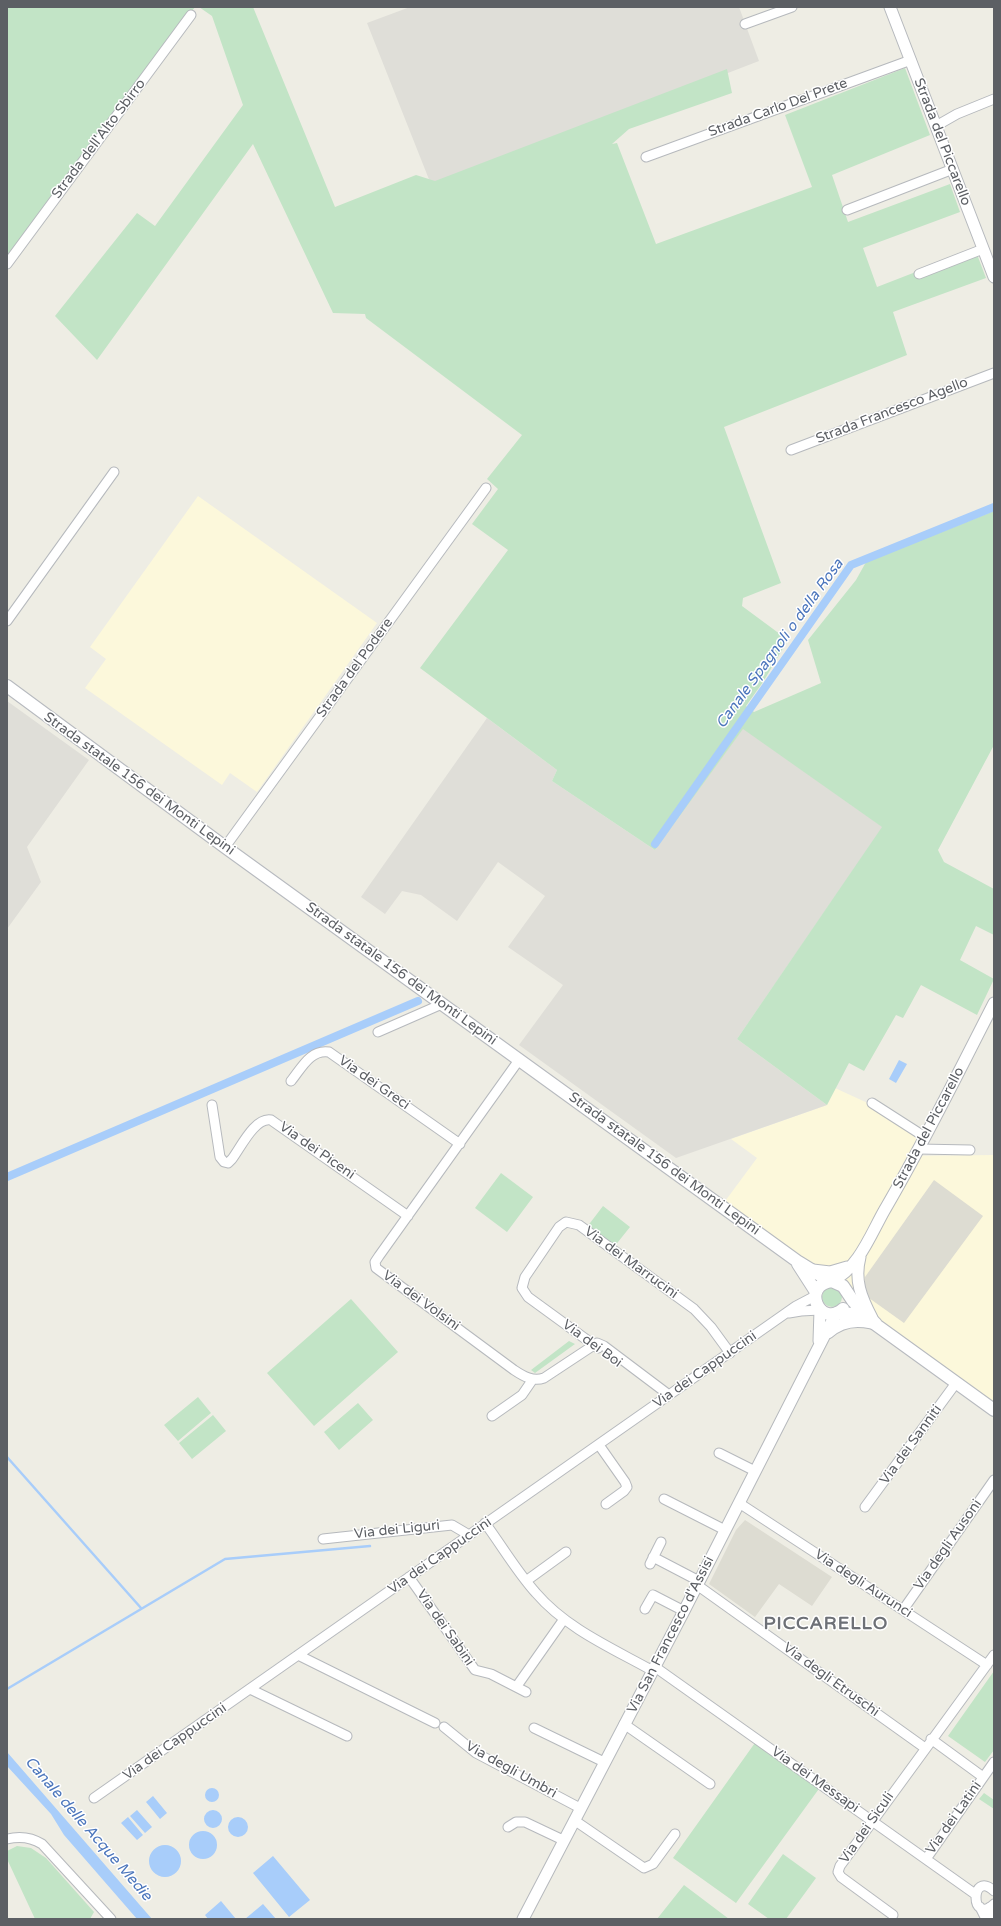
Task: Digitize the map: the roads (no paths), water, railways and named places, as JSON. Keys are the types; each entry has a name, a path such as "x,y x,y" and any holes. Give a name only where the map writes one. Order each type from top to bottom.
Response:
{"main road":[{"name":"Strada statale 156 dei Monti Lepini","path":"7,686 225,847 797,1261 811,1270 839,1283 853,1301 876,1324"},
{"name":"Strada statale 156 dei Monti Lepini","path":"797,1261 816,1294 815,1300 820,1310"},
{"path":"816,1294 824,1283 832,1281"},
{"path":"837,1313 846,1306 847,1292"},
{"path":"820,1310 828,1314 837,1313 864,1317 876,1324 994,1410"}],"street":[{"path":"745,24 792,7"},
{"name":"Strada del Piccarello","path":"890,7 988,255 994,277"},
{"name":"Strada dell'Alto Sbirro","path":"7,264 191,15"},
{"name":"Strada Carlo Del Prete","path":"646,157 911,60"},
{"path":"936,126 957,114 994,99"},
{"path":"847,210 953,169"},
{"path":"919,274 988,255"},
{"name":"Strada Francesco Agello","path":"791,450 994,373"},
{"path":"7,621 114,472"},
{"name":"Strada del Podere","path":"225,847 486,488"},
{"name":"Strada del Piccarello","path":"847,1292 861,1252 919,1150 994,1003"},
{"path":"378,1032 442,1004"},
{"name":"Via dei Greci","path":"291,1081 312,1056 320,1052 329,1052 460,1144"},
{"name":"Via dei Volsini","path":"519,1060 375,1262 376,1268 514,1370 533,1379"},
{"path":"872,1103 925,1137"},
{"name":"Via dei Piceni","path":"212,1105 220,1157 224,1162 230,1162 258,1122 263,1120 271,1120 408,1216"},
{"path":"919,1150 970,1150"},
{"name":"Via dei Marrucini","path":"522,1288 525,1277 559,1227 566,1222 574,1223 694,1310 711,1327 730,1353"},
{"path":"855,1266 860,1292 876,1324"},
{"name":"Strada del Piccarello","path":"811,1270 834,1272 855,1266"},
{"name":"Strada del Piccarello","path":"832,1281 855,1266"},
{"name":"Via dei Boi","path":"522,1288 528,1297 669,1395"},
{"name":"Via dei Cappuccini","path":"94,1798 485,1523 599,1445 802,1302 816,1294"},
{"name":"Via dei Cappuccini","path":"786,1314 801,1311 820,1310"},
{"name":"Via San Francesco d'Assisi","path":"818,1350 820,1310"},
{"name":"Via San Francesco d'Assisi","path":"523,1919 654,1669 837,1313"},
{"path":"824,1336 836,1326 850,1321 861,1321 876,1324"},
{"path":"492,1416 522,1395 533,1379 544,1378 596,1344"},
{"name":"Via dei Boi","path":"596,1344 651,1387 659,1402"},
{"name":"Via dei Sanniti","path":"865,1507 956,1383"},
{"path":"599,1445 626,1482 627,1487 624,1491 606,1504"},
{"path":"719,1452 755,1471"},
{"name":"Via degli Ausoni","path":"902,1610 994,1480"},
{"path":"664,1499 725,1530"},
{"name":"Via degli Aurunci","path":"739,1503 987,1665"},
{"name":"Via dei Messapi","path":"485,1523 536,1594 564,1619 587,1635 654,1669 873,1821 975,1894"},
{"name":"Via dei Liguri","path":"322,1538 452,1525 469,1535"},
{"name":"Via degli Etruschi","path":"661,1542 652,1561 698,1583 925,1748"},
{"path":"526,1581 566,1552"},
{"name":"Via dei Sabini","path":"409,1577 475,1670 491,1674 526,1692"},
{"path":"645,1609 653,1595 684,1611"},
{"path":"518,1683 564,1619"},
{"name":"Via degli Umbri","path":"298,1655 440,1725 476,1753 580,1808"},
{"name":"Via dei Siculi","path":"893,1915 841,1877 838,1872 840,1866 925,1748 994,1656"},
{"path":"250,1689 346,1736"},
{"path":"624,1724 710,1784"},
{"path":"534,1728 604,1762"},
{"path":"932,1739 983,1777"},
{"name":"Via dei Latini","path":"926,1859 994,1762"},
{"path":"574,1820 644,1868 653,1864 675,1834"},
{"path":"508,1827 516,1822 525,1822 564,1840"},
{"path":"7,1839 25,1837 42,1844 111,1919"},
{"path":"987,1919 988,1906 976,1903 975,1894 983,1887 994,1890"}],"water":[{"path":"899,1060 907,1064 896,1083 889,1079"},
{"path":"7,1752 152,1919 137,1919 64,1835 51,1814 7,1766"},
{"path":"209,1788 215,1788 219,1792 219,1798 215,1802 209,1802 205,1798 205,1792"},
{"path":"153,1796 167,1813 160,1819 146,1802"},
{"path":"137,1810 152,1827 145,1833 130,1816"},
{"path":"213,1810 219,1813 222,1819 219,1825 213,1828 207,1825 204,1819 207,1813"},
{"path":"128,1817 143,1835 137,1840 121,1823"},
{"path":"238,1817 245,1820 248,1827 245,1834 238,1837 231,1834 228,1827 231,1820"},
{"path":"203,1831 213,1835 217,1845 213,1855 203,1859 193,1855 189,1845 193,1835"},
{"path":"162,1845 168,1845 178,1852 181,1861 180,1867 174,1874 168,1877 162,1877 152,1870 149,1864 149,1858 156,1848"},
{"path":"273,1856 310,1900 289,1917 253,1873"},
{"path":"221,1901 236,1919 208,1919 205,1915"},
{"path":"263,1904 276,1919 245,1919"}],"waterway":[{"name":"Canale Spagnoli o della Rosa","path":"655,844 851,565 994,507"},
{"path":"7,1177 418,1001"},
{"path":"7,1457 141,1608"},
{"path":"7,1689 225,1559 370,1546"}],"district":[{"name":"PICCARELLO","path":"826,1624"}],"water label":[{"name":"Canale delle Acque Medie","path":"88,1829"}]}
